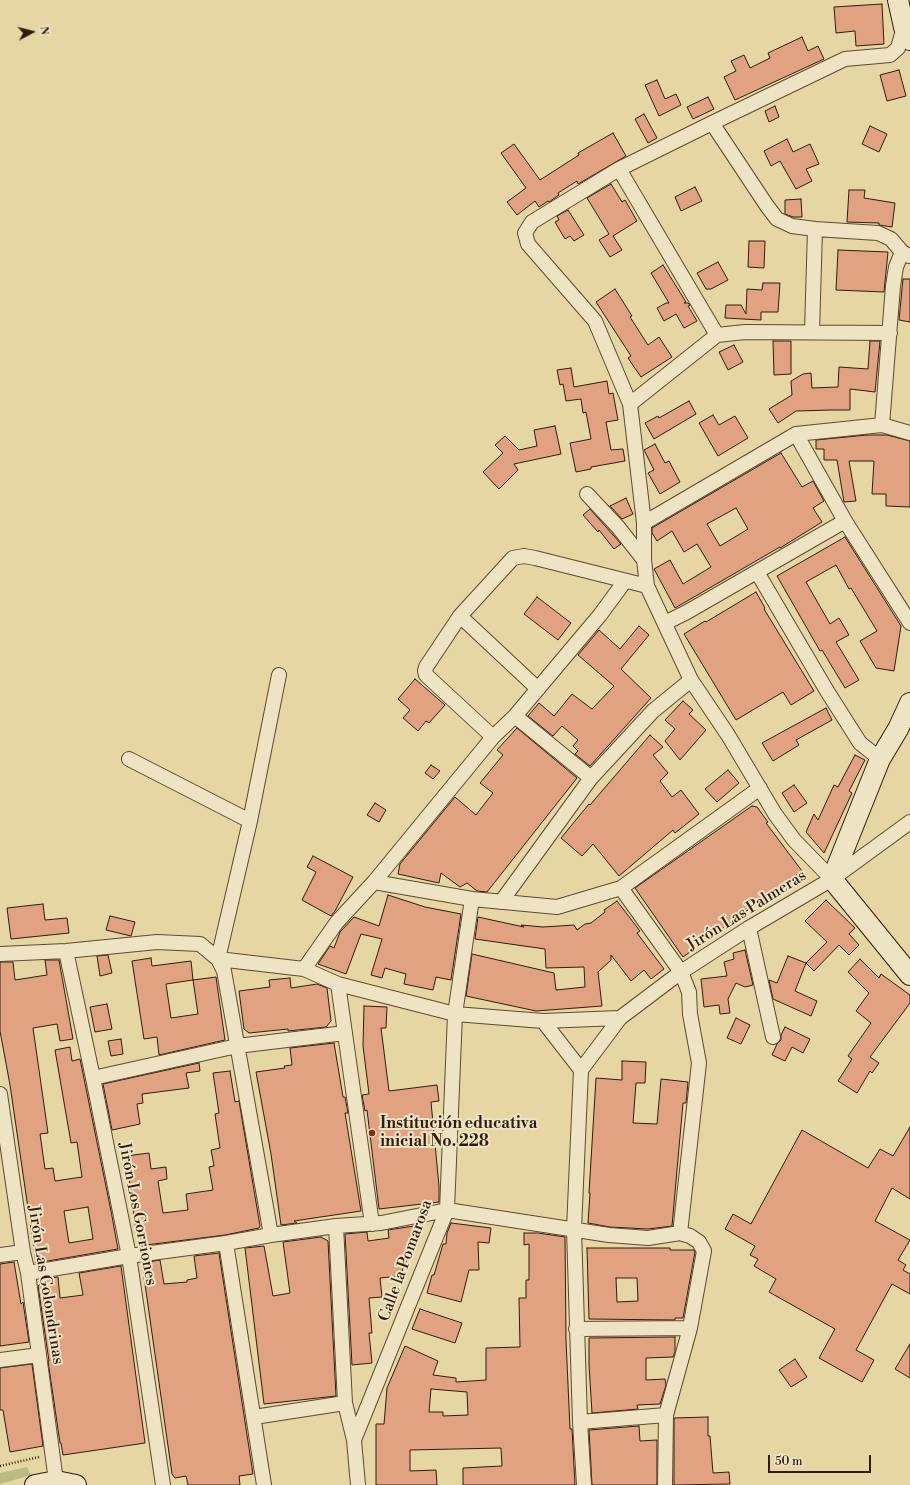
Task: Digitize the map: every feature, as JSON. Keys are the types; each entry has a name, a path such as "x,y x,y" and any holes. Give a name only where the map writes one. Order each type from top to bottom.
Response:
{"main road":[{"path":"898,0 908,29"},
{"path":"909,972 832,879 880,759 898,729 910,703"},
{"path":"35,1485 56,1481 76,1485"}],"street":[{"path":"832,879 794,840 775,814 728,735 691,680 647,586 644,560 644,523 630,404 595,321 528,244 525,234 532,222 619,169 712,123 845,59 890,55 898,48 908,29"},
{"path":"712,123 777,219 792,226 878,233 891,239 906,255 896,267 882,425"},
{"path":"619,169 717,335"},
{"path":"812,332 815,229"},
{"path":"630,404 717,335 746,332 890,333"},
{"path":"644,523 796,434 882,425 910,433"},
{"path":"796,434 846,521 910,623"},
{"path":"587,494 618,527 644,560"},
{"path":"665,623 846,521"},
{"path":"493,737 426,675 425,671 426,667 460,616 513,558 524,556 647,586"},
{"path":"757,572 827,691 860,743 880,759"},
{"path":"304,969 337,922 374,882 493,737 515,716 600,615 625,581"},
{"path":"460,616 538,688"},
{"path":"218,958 250,821 279,675"},
{"path":"501,902 591,778 653,712 691,680"},
{"path":"515,716 591,778"},
{"path":"129,759 250,821"},
{"path":"374,882 472,899 557,907 621,888 760,788"},
{"name":"Jirón Las Palmeras","path":"581,1070 620,1018 680,972 749,928 832,879 910,822"},
{"path":"621,888 680,972 689,992 690,1014 699,1063 680,1233"},
{"name":"Calle la Pomarosa","path":"354,1440 447,1210 455,1014 472,899"},
{"path":"749,928 773,1037"},
{"path":"0,954 66,951 157,942 200,944 218,958 224,971 271,1235"},
{"name":"Jirón Los Gorriones","path":"66,951 129,1256 164,1485"},
{"path":"218,958 304,969 338,984 455,1014 544,1021 620,1018"},
{"path":"338,984 372,1224"},
{"path":"544,1021 581,1070 574,1229 576,1329 584,1485"},
{"path":"93,1078 237,1046 345,1033"},
{"name":"Jirón Las Golondrinas","path":"0,1094 23,1252 28,1273 56,1481"},
{"path":"28,1273 271,1235 336,1226 372,1224 447,1210 609,1235 648,1238 680,1233 690,1236 699,1242 704,1251 690,1328 666,1416 665,1485"},
{"path":"336,1226 345,1404 354,1440 358,1485"},
{"path":"226,1243 264,1485"},
{"path":"0,1254 23,1252"},
{"path":"576,1329 690,1328"},
{"path":"0,1360 39,1355"},
{"path":"254,1417 345,1404"},
{"path":"580,1422 666,1416"}],"path":[{"path":"0,1466 53,1454"}],"green space":[{"path":"27,1467 31,1475 0,1484 0,1473"}],"building":[{"path":"882,4 884,44 856,46 855,31 836,33 834,7"},
{"path":"802,37 808,51 818,46 824,59 735,100 724,77 736,71 731,61 744,55 750,68 770,58 768,53"},
{"path":"899,70 906,96 887,101 880,75"},
{"path":"657,80 665,99 676,94 681,105 659,116 645,85"},
{"path":"708,97 714,109 693,119 687,107"},
{"path":"775,106 779,117 769,122 765,111"},
{"path":"644,114 657,138 648,143 635,119"},
{"path":"870,126 887,134 879,152 862,144"},
{"path":"613,133 626,156 578,184 577,181 558,193 559,195 549,202 548,201 539,207 535,201 517,215 507,202 526,188 501,153 514,144 540,180 579,155 578,153"},
{"path":"787,139 793,152 810,144 819,164 806,169 812,181 796,189 780,161 771,166 764,151"},
{"path":"611,184 622,202 625,200 637,221 613,236 622,250 610,257 599,240 609,234 587,198"},
{"path":"695,187 702,201 681,211 675,197"},
{"path":"849,190 865,190 864,198 895,203 892,227 879,225 879,223 847,222"},
{"path":"801,199 802,217 793,217 785,214 785,200"},
{"path":"568,210 584,235 574,241 570,236 565,239 555,222 559,220 557,216"},
{"path":"749,241 765,241 764,268 748,267"},
{"path":"838,250 888,252 884,292 836,290"},
{"path":"718,262 728,280 711,289 706,289 697,273"},
{"path":"663,265 686,302 684,303 688,303 690,305 688,306 697,321 684,328 676,314 664,321 657,308 669,303 651,273"},
{"path":"903,279 910,279 910,322 899,320"},
{"path":"763,283 780,283 778,312 761,312 761,320 725,318 726,305 741,305 746,314 747,289 762,290"},
{"path":"615,289 632,316 630,317 648,345 659,337 672,357 641,377 628,358 631,356 596,302"},
{"path":"773,341 791,341 791,374 774,375"},
{"path":"870,341 880,341 875,392 850,389 850,410 796,411 778,423 769,409 792,395 791,381 803,374 811,373 812,388 838,387 839,367 868,369"},
{"path":"734,345 743,362 728,370 719,352"},
{"path":"571,368 574,387 607,381 609,394 613,393 618,420 606,422 611,450 623,449 625,461 591,467 591,469 576,472 570,443 591,439 586,412 583,413 581,399 566,401 563,384 560,385 557,370"},
{"path":"689,401 696,414 654,439 645,423 658,416 659,418"},
{"path":"713,415 719,425 735,416 748,438 718,456 699,423"},
{"path":"555,426 561,454 514,464 518,470 499,489 483,472 503,453 495,445 505,436 519,450 537,446 534,430"},
{"path":"867,435 887,435 910,441 910,507 886,506 886,494 872,494 874,461 849,461 856,501 844,502 837,460 824,460 824,449 816,449 816,440"},
{"path":"655,444 665,463 669,461 680,482 660,494 648,473 654,470 644,450"},
{"path":"781,453 802,487 813,481 824,501 813,508 822,522 780,548 675,608 654,569 670,560 683,584 711,567 697,544 684,552 672,531 657,541 652,533 652,528","holes":["736,508 748,529 720,546 707,524"]},
{"path":"626,498 633,514 622,519 610,506"},
{"path":"590,509 621,544 614,549 599,530 598,532 583,515"},
{"path":"845,537 901,626 894,671 876,668 860,641 877,631 851,588 849,589 836,565 806,582 830,624 839,618 849,635 836,642 859,680 845,688 822,650 820,651 777,576"},
{"path":"756,592 765,608 764,609 814,691 791,705 783,692 736,720 684,634"},
{"path":"537,597 571,623 558,640 524,614"},
{"path":"639,626 649,635 621,669 651,698 590,766 575,754 578,751 573,746 578,740 562,726 553,736 528,716 539,703 554,716 572,694 592,709 614,686 578,655 599,630 620,649"},
{"path":"415,679 445,705 429,723 426,721 418,731 403,718 410,710 398,699"},
{"path":"683,701 693,710 689,714 706,730 680,760 665,741 675,729 665,720"},
{"path":"826,708 832,720 796,740 799,745 773,761 762,743"},
{"path":"517,728 577,778 487,892 477,891 467,883 460,887 441,873 439,883 398,874 400,864 455,797 476,815 493,793 480,783 503,755 497,750"},
{"path":"650,735 663,747 653,755 668,773 660,781 672,797 681,790 699,814 675,833 673,830 619,876 593,844 582,856 561,838"},
{"path":"855,755 865,760 849,791 852,793 824,853 806,832 814,814 818,820 834,785 838,787"},
{"path":"431,765 440,771 433,779 425,773"},
{"path":"728,770 739,783 717,802 705,789"},
{"path":"794,785 807,803 794,812 782,793"},
{"path":"375,803 386,810 379,822 367,815"},
{"path":"752,806 757,807 768,822 766,823 802,871 683,957 635,888"},
{"path":"313,856 353,877 331,916 302,900 316,872 307,867"},
{"path":"388,895 425,907 461,914 451,980 436,977 433,990 404,984 406,974 385,968 382,978 371,975 382,939 361,934 346,974 318,964 330,946 334,948 340,932 354,917 379,926"},
{"path":"826,900 855,928 849,934 859,945 849,955 839,945 814,971 806,963 827,942 805,921"},
{"path":"617,901 640,931 637,933 664,969 651,979 644,970 631,981 611,955 611,960 598,972 602,1006 536,1011 466,996 472,954 554,973 556,990 585,987 584,967 546,968 545,949 475,939 478,917 524,927 521,925 543,927 574,925 577,930 585,924 591,923 605,912 604,910"},
{"path":"43,904 45,920 67,918 69,933 11,939 7,908"},
{"path":"110,916 135,922 131,936 106,930"},
{"path":"745,950 753,985 745,987 736,983 728,999 730,1013 720,1014 719,1005 704,1007 701,979 727,976 724,962 734,959 733,953"},
{"path":"108,955 112,973 100,976 97,956"},
{"path":"788,956 806,963 795,991 817,1001 811,1016 773,999 769,980 777,983"},
{"path":"151,958 152,966 191,961 193,980 216,977 225,1040 159,1055 157,1037 144,1039 132,961","holes":["193,980 198,1014 171,1018 166,984"]},
{"path":"860,959 879,978 881,974 910,995 910,1003 870,1057 879,1063 872,1073 870,1071 857,1093 838,1081 852,1059 848,1056 871,1023 856,1011 869,993 848,972"},
{"path":"45,960 59,960 73,1039 60,1041 57,1024 33,1028 48,1133 40,1134 45,1169 53,1168 55,1181 82,1177 77,1142 71,1143 55,1050 70,1047 72,1061 80,1059 118,1249 36,1263 10,1085 0,1031 0,962 13,962 15,980 47,975","holes":["88,1207 93,1239 69,1243 64,1211"]},
{"path":"290,978 291,988 317,984 327,988 331,1021 326,1027 249,1033 244,1029 239,991 270,987 269,980"},
{"path":"107,1004 112,1029 95,1032 90,1007"},
{"path":"364,1006 387,1007 386,1028 381,1028 389,1091 437,1085 439,1101 431,1102 439,1186 439,1202 379,1209 367,1110 365,1111 362,1095 369,1094 363,1046"},
{"path":"736,1018 750,1025 741,1044 727,1038"},
{"path":"785,1027 810,1039 803,1053 792,1047 785,1061 772,1055 777,1044 781,1040 781,1035"},
{"path":"121,1039 123,1054 111,1056 108,1041"},
{"path":"334,1043 343,1097 345,1097 348,1113 345,1113 361,1211 294,1221 297,1223 281,1225 271,1154 256,1072 285,1068 284,1066 292,1065 290,1048"},
{"path":"622,1061 646,1062 645,1083 636,1083 633,1123 657,1124 661,1079 688,1082 686,1103 683,1103 672,1226 648,1229 610,1227 588,1223 596,1078 622,1080"},
{"path":"199,1063 200,1071 186,1073 189,1088 142,1094 143,1103 137,1104 140,1124 112,1130 103,1084"},
{"path":"230,1071 235,1102 239,1101 260,1226 259,1228 225,1235 138,1246 126,1156 149,1153 151,1169 166,1167 167,1179 158,1181 163,1213 188,1210 186,1194 213,1190 209,1167 214,1166 211,1150 220,1148 215,1114 219,1113 213,1073"},
{"path":"910,1127 910,1199 892,1188 875,1221 910,1240 898,1260 906,1265 903,1270 910,1274 910,1294 892,1284 856,1350 874,1360 862,1382 819,1358 835,1329 769,1292 776,1279 754,1266 758,1259 750,1255 755,1246 725,1229 733,1214 751,1224 802,1130 868,1168 880,1149 893,1156"},
{"path":"451,1223 491,1228 489,1243 478,1242 479,1270 469,1270 461,1302 427,1293 443,1244 446,1244 447,1233"},
{"path":"414,1226 416,1244 409,1244 410,1252 400,1276 380,1278 382,1297 369,1298 372,1333 369,1333 372,1363 352,1365 345,1234 367,1232 368,1241 389,1238 388,1230"},
{"path":"524,1233 538,1233 565,1237 566,1340 570,1429 572,1429 575,1485 463,1485 463,1468 502,1466 501,1448 410,1450 410,1471 436,1470 437,1485 376,1485 376,1424 384,1424 387,1388 405,1346 438,1361 433,1375 456,1378 456,1382 486,1380 486,1348 520,1347 519,1298 526,1298 526,1280 529,1280 529,1244 524,1245","holes":["431,1389 467,1392 468,1415 443,1416 443,1412 429,1412"]},
{"path":"321,1237 328,1241 336,1396 264,1404 245,1248 264,1246 273,1296 290,1293 283,1242"},
{"path":"587,1248 670,1248 670,1250 694,1250 695,1252 683,1318 675,1318 675,1320 589,1319","holes":["616,1278 637,1278 638,1301 617,1302"]},
{"path":"219,1253 253,1474 239,1476 240,1485 188,1485 186,1476 175,1478 172,1474 142,1263 160,1260 164,1284 187,1282 187,1280 197,1278 194,1256"},
{"path":"14,1262 21,1304 23,1302 29,1342 0,1346 0,1264"},
{"path":"121,1266 145,1443 63,1455 60,1443 38,1286 45,1279 58,1277 60,1298 83,1295 79,1273"},
{"path":"420,1309 462,1323 455,1343 412,1329"},
{"path":"675,1337 675,1352 673,1357 646,1358 646,1380 665,1379 666,1385 660,1404 637,1405 638,1409 592,1413 589,1338"},
{"path":"910,1344 910,1378 895,1369"},
{"path":"795,1359 807,1377 791,1387 779,1370"},
{"path":"32,1364 43,1446 10,1452 3,1410 0,1410 0,1368"},
{"path":"708,1417 708,1436 710,1436 713,1473 729,1472 730,1484 674,1485 674,1418"},
{"path":"639,1426 640,1441 657,1440 657,1485 592,1485 589,1430"}],"place":[{"name":"Institución educativa inicial No. 228","path":"372,1133"}]}
